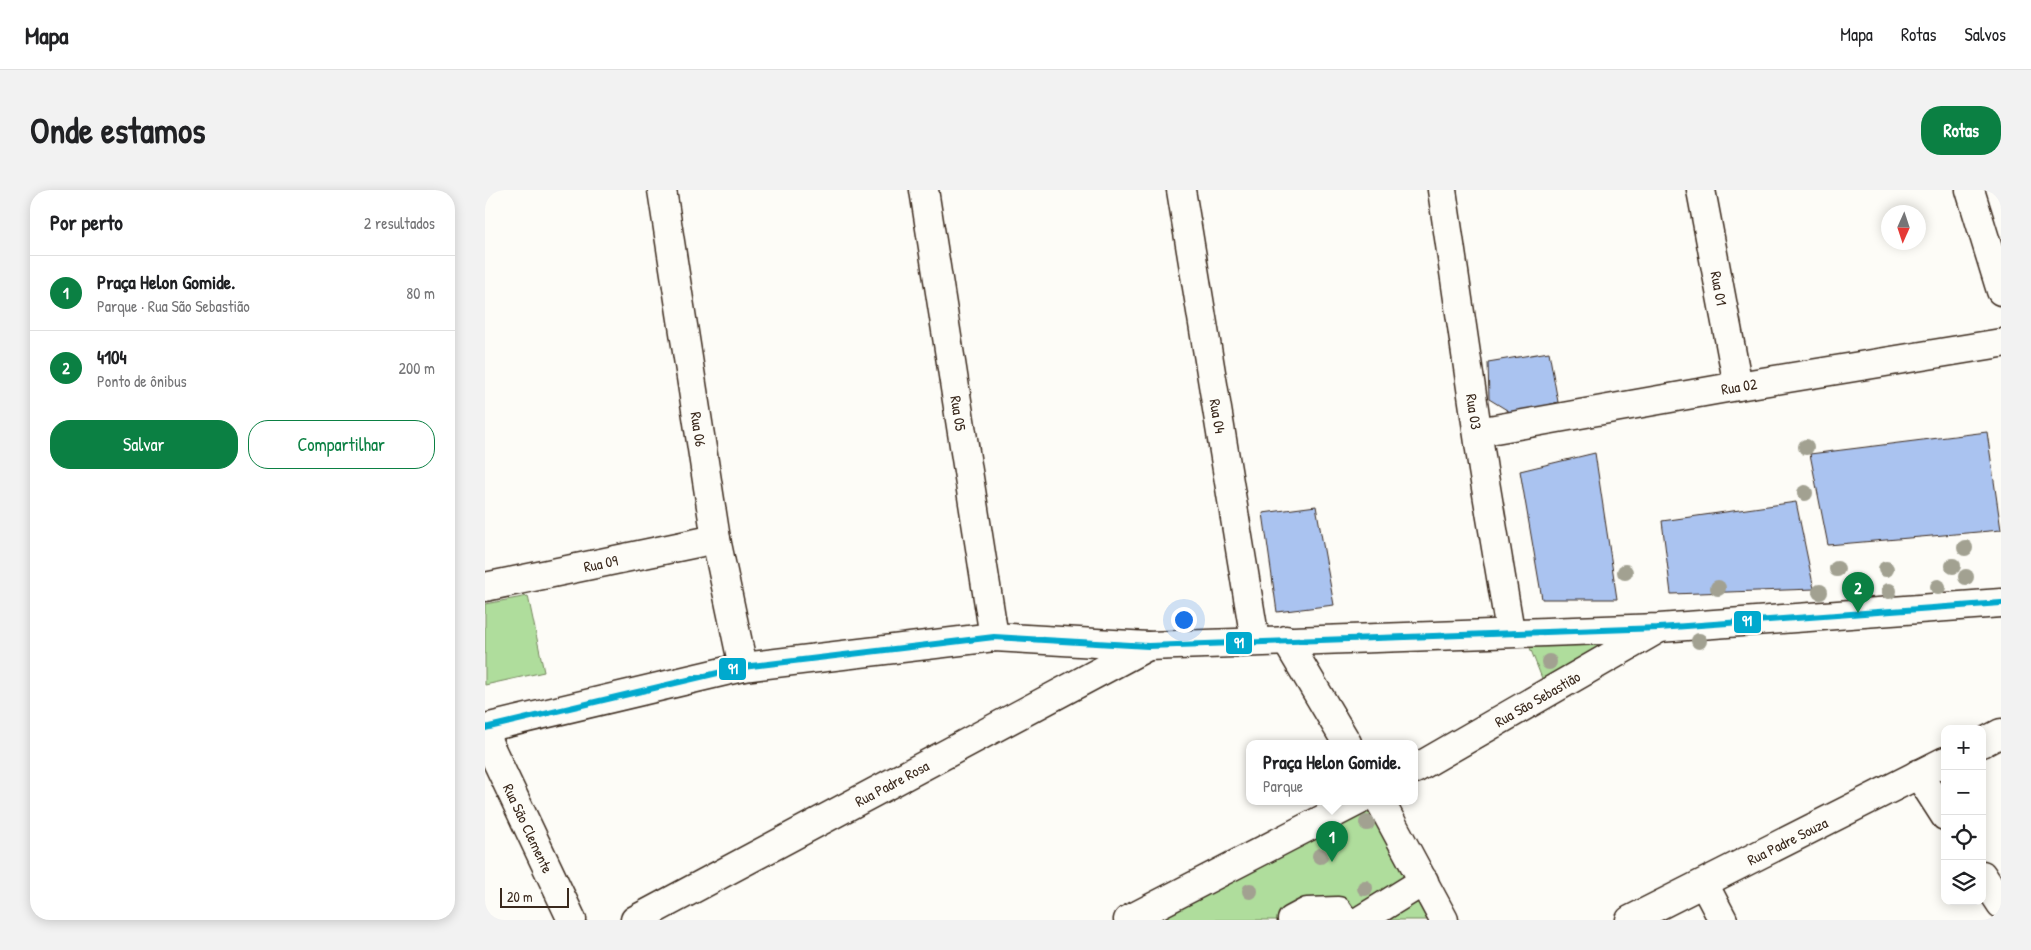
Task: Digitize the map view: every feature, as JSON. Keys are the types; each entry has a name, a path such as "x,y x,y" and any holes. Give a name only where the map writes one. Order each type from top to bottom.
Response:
{"street":[{"name":"Rua 06","path":"662,190 716,539 743,667"},
{"name":"Rua 05","path":"924,190 994,636"},
{"name":"Rua 04","path":"1181,190 1255,640"},
{"name":"Rua 03","path":"1443,190 1478,432 1510,631"},
{"name":"Rua 01","path":"1701,190 1738,386"},
{"path":"1970,190 1999,280"},
{"name":"Rua 02","path":"1478,432 1738,386 2001,343"},
{"name":"Rua 09","path":"485,587 716,539"},
{"path":"485,728 743,667 994,636 1149,646 1255,640 1659,628 2001,603"},
{"name":"Rua São Sebastião","path":"1418,767 1659,628"},
{"path":"1286,640 1345,740"},
{"name":"Rua Padre Rosa","path":"635,920 1149,646"},
{"path":"1986,741 2001,733"},
{"name":"Rua São Clemente","path":"485,736 572,920"},
{"name":"Rua Padre Souza","path":"1630,920 1941,763"},
{"path":"1918,774 1944,815"},
{"path":"1131,919 1350,805"},
{"path":"1383,805 1444,920"},
{"path":"1986,880 2001,904"},
{"path":"1361,920 1424,881"},
{"path":"1704,884 1723,920"},
{"path":"1292,920 1307,912 1338,911 1344,920"}],"green space":[{"path":"528,596 544,672 485,685 485,604"},
{"path":"1525,635 1614,637 1545,686"},
{"path":"1373,805 1432,920 1151,920"}],"building":[{"path":"1549,352 1558,402 1515,415 1489,399 1488,362"},
{"path":"1987,432 2001,530 1828,545 1810,454"},
{"path":"1595,453 1617,599 1542,599 1520,471"},
{"path":"1796,502 1814,589 1671,594 1662,521"},
{"path":"1316,506 1334,605 1277,612 1263,513"}],"transit line":[{"name":"91","path":"485,728 743,667 994,637 1148,646 1659,628 2001,603"}],"place":[{"name":"4104","path":"1858,613"},
{"name":"Praça Helon Gomide.","path":"1332,862"}]}
